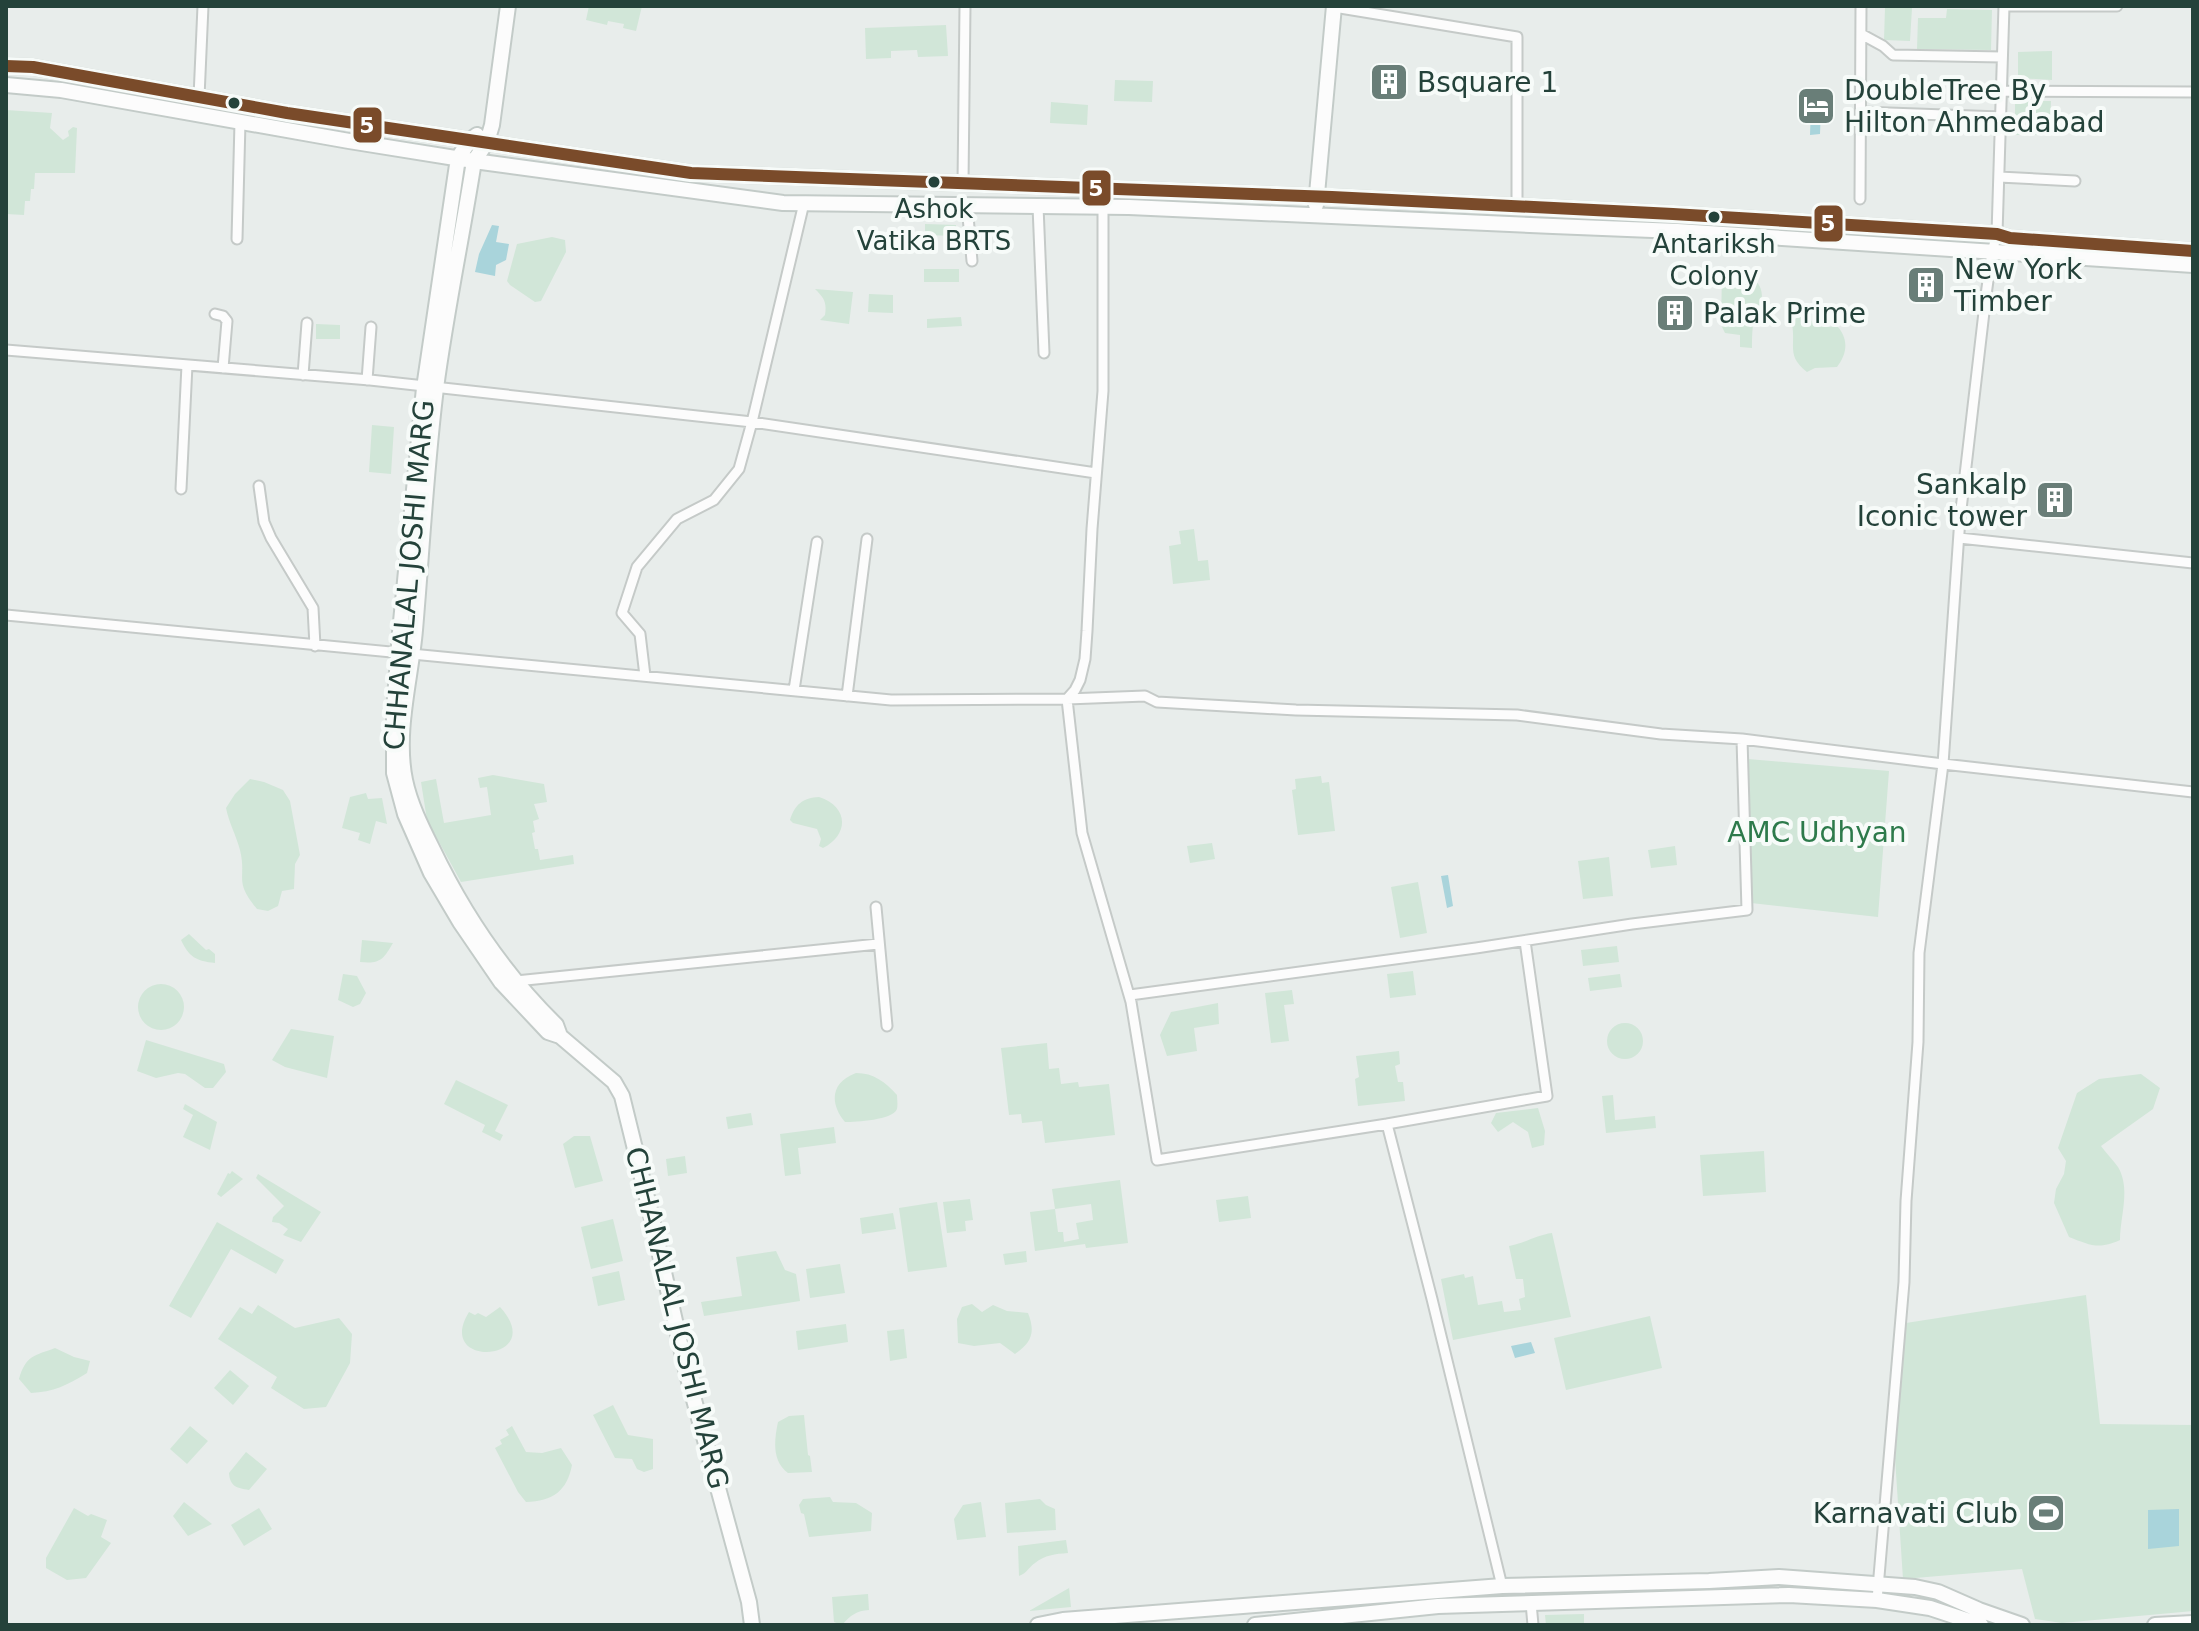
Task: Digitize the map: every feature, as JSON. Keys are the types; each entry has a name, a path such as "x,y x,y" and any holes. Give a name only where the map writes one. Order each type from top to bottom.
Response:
{"street":[{"path":"199,97 203,6"},
{"path":"474,161 487,142 492,125 508,6"},
{"path":"963,183 965,6"},
{"path":"1860,199 1861,6"},
{"path":"1877,1600 1904,1282 1906,1201 1918,1042 1919,953 1943,764 1959,538 1992,252 1997,234 2004,6 2117,6"},
{"path":"1316,215 1334,7 1517,37 1517,206"},
{"path":"1861,34 1893,55 2002,57"},
{"path":"6,66 33,67 301,115 691,173 1517,206 1997,234 2010,238 2193,251"},
{"path":"6,85 61,90 474,161 783,203 1104,206 1316,215 1677,231 2193,265"},
{"path":"2001,91 2193,92"},
{"path":"1861,112 2001,117"},
{"path":"237,239 240,122"},
{"path":"458,158 470,140 492,125"},
{"name":"CHHANALAL JOSHI MARG","path":"458,158 430,388 405,655 394,720 405,814 431,873 501,982 541,1027 560,1036 614,1082 625,1103 687,1374 749,1602 752,1625"},
{"name":"CHHANALAL JOSHI MARG","path":"430,388 474,161"},
{"path":"1999,177 2075,181"},
{"path":"1103,188 1103,391 1085,659 1075,690 1067,699 1082,833 1130,995 1157,1160 1547,1096 1525,941"},
{"path":"645,676 640,634 622,613 637,567 677,519 714,500 739,469 804,203"},
{"path":"967,205 972,261"},
{"path":"1038,206 1044,353"},
{"path":"215,314 227,321 223,368"},
{"path":"303,375 307,323"},
{"path":"367,380 371,327"},
{"path":"6,350 367,380 752,422 1096,473"},
{"path":"181,489 187,365"},
{"path":"259,486 264,522 271,538 313,608 315,646"},
{"path":"1959,538 2193,563"},
{"path":"847,696 867,539"},
{"path":"794,690 817,542"},
{"path":"6,615 891,700 1145,696 1157,702 1296,710 1517,715 1661,734 1742,739 2193,792"},
{"path":"1130,995 1747,910 1742,739"},
{"name":"CHHANALAL JOSHI MARG","path":"400,779 449,883 481,936 556,1025 560,1036"},
{"path":"876,907 887,1026"},
{"path":"516,981 878,944"},
{"path":"1387,1124 1502,1586"},
{"path":"1038,1625 1063,1620 1502,1586 1779,1577 1915,1587 1938,1592 2022,1625"},
{"path":"1255,1625 1438,1606 1789,1595 1877,1600 1930,1608 1981,1625"},
{"path":"1531,1603 1533,1625"},
{"path":"2155,1625 2193,1623"}],"green space":[{"path":"589,6 642,6 636,31 623,28 624,24 608,21 607,25 586,20"},
{"path":"1885,8 1912,8 1910,41 1884,40"},
{"path":"1947,9 1992,10 1991,50 1917,49 1918,18 1946,18"},
{"path":"946,25 948,56 918,57 917,50 891,51 891,58 866,59 865,28"},
{"path":"2052,51 2052,80 2018,78 2018,52"},
{"path":"1115,80 1153,81 1152,102 1114,101"},
{"path":"2015,101 2051,101 2050,135 2015,135"},
{"path":"1051,102 1088,105 1087,125 1050,123"},
{"path":"6,110 52,113 50,128 63,140 69,136 68,131 77,128 75,173 35,173 34,189 31,189 30,201 25,201 24,215 6,214"},
{"path":"925,224 956,225 956,236 925,235"},
{"path":"552,237 565,240 566,252 541,301 535,302 507,281 517,244"},
{"path":"924,269 959,269 959,282 924,282"},
{"path":"1722,272 1745,275 1760,287 1761,303 1754,319 1752,348 1740,347 1740,335 1725,333 1721,325"},
{"path":"815,289 853,292 849,324 820,320 825,315 825,303"},
{"path":"869,294 893,295 893,313 868,312"},
{"path":"961,317 962,326 927,328 927,319"},
{"path":"1797,317 1809,317 1814,325 1830,327 1835,324 1840,329 1845,345 1837,367 1815,368 1807,372 1796,361 1792,324"},
{"path":"316,324 340,325 340,339 316,339"},
{"path":"372,425 394,427 391,474 369,472"},
{"path":"1194,529 1198,561 1208,560 1210,580 1173,584 1169,546 1181,544 1179,531"},
{"name":"AMC Udhyan","path":"1748,759 1889,771 1878,917 1751,903"},
{"path":"493,775 544,784 547,802 534,804 539,819 533,821 535,849 538,849 540,860 573,855 574,864 461,882 427,820 421,782 436,779 444,823 491,815 487,787 480,788 478,778"},
{"path":"1321,776 1322,783 1329,782 1335,831 1298,835 1292,790 1296,789 1295,779"},
{"path":"250,779 283,790 290,801 300,855 295,864 294,889 282,891 278,906 268,911 257,909 245,892 240,850 226,808"},
{"path":"366,793 368,799 382,798 387,824 376,821 370,844 358,840 360,833 342,828 350,797"},
{"path":"819,797 836,807 842,821 838,835 823,848 819,846 821,839 817,829 790,820 800,803"},
{"path":"1212,843 1215,859 1190,863 1187,846"},
{"path":"1675,846 1677,865 1651,868 1648,850"},
{"path":"1609,857 1613,896 1583,899 1578,861"},
{"path":"1418,882 1427,933 1400,938 1391,887"},
{"path":"189,934 215,954 215,963 190,954 181,940"},
{"path":"362,940 393,943 380,960 360,962"},
{"path":"1617,946 1619,962 1583,966 1581,950"},
{"path":"1413,971 1416,995 1390,998 1387,974"},
{"path":"343,974 357,976 366,993 360,1004 353,1007 338,1000"},
{"path":"1620,974 1622,987 1590,991 1588,978"},
{"path":"161,984 178,990 184,1007 178,1024 161,1030 144,1024 138,1007 144,990"},
{"path":"1292,990 1294,1004 1284,1005 1289,1041 1271,1043 1265,993"},
{"path":"1218,1003 1219,1024 1194,1028 1197,1051 1167,1056 1160,1035 1171,1012"},
{"path":"1625,1023 1638,1028 1643,1041 1638,1054 1625,1059 1612,1054 1607,1041 1612,1028"},
{"path":"291,1029 334,1036 327,1078 285,1067 272,1060"},
{"path":"146,1040 224,1064 226,1072 213,1088 205,1088 185,1074 156,1078 137,1071"},
{"path":"1047,1043 1049,1069 1059,1068 1061,1084 1078,1082 1079,1087 1109,1084 1115,1135 1045,1143 1042,1121 1022,1123 1021,1114 1009,1115 1001,1048"},
{"path":"1399,1051 1400,1064 1395,1066 1398,1082 1403,1082 1405,1101 1358,1106 1356,1056"},
{"path":"856,1073 874,1077 893,1090 897,1095 894,1113 874,1120 845,1122 836,1108 835,1094 841,1082"},
{"path":"2141,1074 2160,1088 2153,1109 2101,1146 2118,1167 2124,1184 2120,1240 2094,1245 2069,1237 2054,1203 2066,1161 2058,1148 2077,1093 2099,1079"},
{"path":"456,1080 508,1105 495,1131 503,1135 500,1141 482,1132 485,1125 444,1104"},
{"path":"1613,1095 1615,1120 1655,1116 1656,1128 1606,1133 1602,1096"},
{"path":"185,1104 217,1122 210,1150 183,1137 193,1115 183,1109"},
{"path":"1538,1108 1545,1131 1544,1145 1532,1148 1528,1132 1513,1122 1498,1132 1491,1123 1496,1113"},
{"path":"751,1113 753,1125 728,1129 726,1117"},
{"path":"834,1127 836,1143 798,1148 801,1174 785,1176 780,1134"},
{"path":"574,1136 590,1136 603,1181 575,1188 563,1144"},
{"path":"1764,1151 1766,1192 1703,1196 1700,1155"},
{"path":"685,1156 687,1173 668,1176 666,1159"},
{"path":"232,1171 243,1179 221,1197 217,1194"},
{"path":"258,1174 321,1212 301,1242 283,1235 288,1229 272,1222 284,1206 256,1178"},
{"path":"1120,1180 1128,1243 1086,1248 1085,1244 1035,1251 1030,1212 1055,1209 1052,1189","holes":["1091,1204 1093,1220 1076,1223 1079,1239 1064,1242 1063,1232 1058,1232 1055,1209"]},
{"path":"1248,1196 1251,1218 1219,1222 1216,1200"},
{"path":"970,1199 973,1220 965,1221 966,1231 947,1233 943,1202"},
{"path":"937,1202 947,1267 908,1272 899,1208"},
{"path":"893,1213 896,1229 862,1234 860,1218"},
{"path":"613,1219 623,1261 591,1269 581,1227"},
{"path":"217,1222 284,1260 276,1274 231,1249 191,1318 169,1306"},
{"path":"1552,1233 1571,1317 1453,1340 1441,1279 1464,1274 1465,1278 1473,1276 1478,1305 1502,1301 1504,1312 1521,1310 1519,1299 1525,1297 1523,1279 1516,1279 1509,1246"},
{"path":"776,1251 785,1270 796,1274 800,1301 704,1316 701,1302 742,1296 736,1257"},
{"path":"1026,1251 1027,1262 1005,1265 1003,1254"},
{"path":"840,1264 845,1293 810,1298 806,1269"},
{"path":"619,1271 625,1300 598,1306 592,1277"},
{"name":"Karnavati Club","path":"2086,1295 2100,1424 2193,1425 2193,1611 2062,1623 2035,1619 2022,1569 1903,1579 1895,1458 1906,1323"},
{"path":"972,1304 982,1312 993,1305 1007,1311 1028,1313 1032,1332 1025,1346 1015,1354 1000,1343 974,1346 958,1343 957,1319 962,1307"},
{"path":"258,1305 295,1328 339,1318 352,1334 350,1363 326,1407 304,1409 271,1388 277,1377 218,1339 240,1307 252,1314"},
{"path":"500,1307 512,1325 511,1339 503,1348 490,1352 476,1350 466,1343 462,1331 469,1312 486,1317"},
{"path":"1650,1316 1662,1368 1566,1390 1554,1338"},
{"path":"846,1324 848,1342 798,1350 796,1331"},
{"path":"904,1329 907,1358 890,1361 887,1331"},
{"path":"55,1348 90,1361 87,1373 60,1387 31,1393 19,1379 25,1365 36,1355"},
{"path":"230,1370 249,1386 233,1405 214,1388"},
{"path":"613,1405 628,1435 653,1439 653,1469 644,1472 637,1469 632,1459 615,1458 593,1415"},
{"path":"804,1415 812,1472 788,1473 777,1457 778,1422 789,1416"},
{"path":"190,1426 208,1441 187,1464 170,1449"},
{"path":"512,1426 526,1452 542,1453 561,1448 572,1465 566,1482 551,1497 526,1502 518,1492 495,1448 502,1444 500,1440 509,1435 506,1430"},
{"path":"246,1452 267,1469 249,1490 234,1486 229,1473"},
{"path":"830,1497 833,1502 856,1503 872,1513 871,1531 809,1537 799,1505 803,1499"},
{"path":"1040,1499 1055,1509 1056,1530 1007,1533 1005,1503"},
{"path":"184,1502 212,1524 188,1536 173,1516"},
{"path":"981,1502 986,1537 957,1540 954,1519 963,1505"},
{"path":"74,1508 88,1516 91,1514 107,1520 101,1537 111,1543 86,1578 67,1580 46,1568 46,1558"},
{"path":"259,1508 272,1529 244,1546 231,1525"},
{"path":"1066,1540 1068,1553 1043,1558 1019,1576 1018,1546"},
{"path":"1069,1588 1071,1607 1029,1611"},
{"path":"868,1594 869,1610 854,1614 842,1625 834,1622 832,1597"},
{"path":"1584,1614 1584,1625 1546,1625 1545,1615"}],"water":[{"path":"1811,105 1821,106 1820,134 1810,135"},
{"path":"492,225 499,226 496,242 509,244 506,260 496,265 495,276 475,272"},
{"path":"1448,875 1453,906 1447,908 1441,876"},
{"path":"1531,1342 1535,1353 1515,1358 1511,1346"},
{"path":"2179,1509 2179,1546 2148,1549 2148,1510"}],"transit line":[{"name":"5","path":"6,66 33,67 287,113 691,173 1332,197 1673,214 1997,234 2010,238 2193,251"}],"place":[{"name":"Bsquare 1","path":"1389,82"},
{"name":"DoubleTree By Hilton Ahmedabad","path":"1816,106"},
{"name":"Ashok Vatika BRTS","path":"934,182"},
{"name":"Antariksh Colony","path":"1714,217"},
{"name":"New York Timber","path":"1926,285"},
{"name":"Palak Prime","path":"1675,313"},
{"name":"Sankalp Iconic tower","path":"2055,500"},
{"name":"Karnavati Club","path":"2046,1513"}]}
